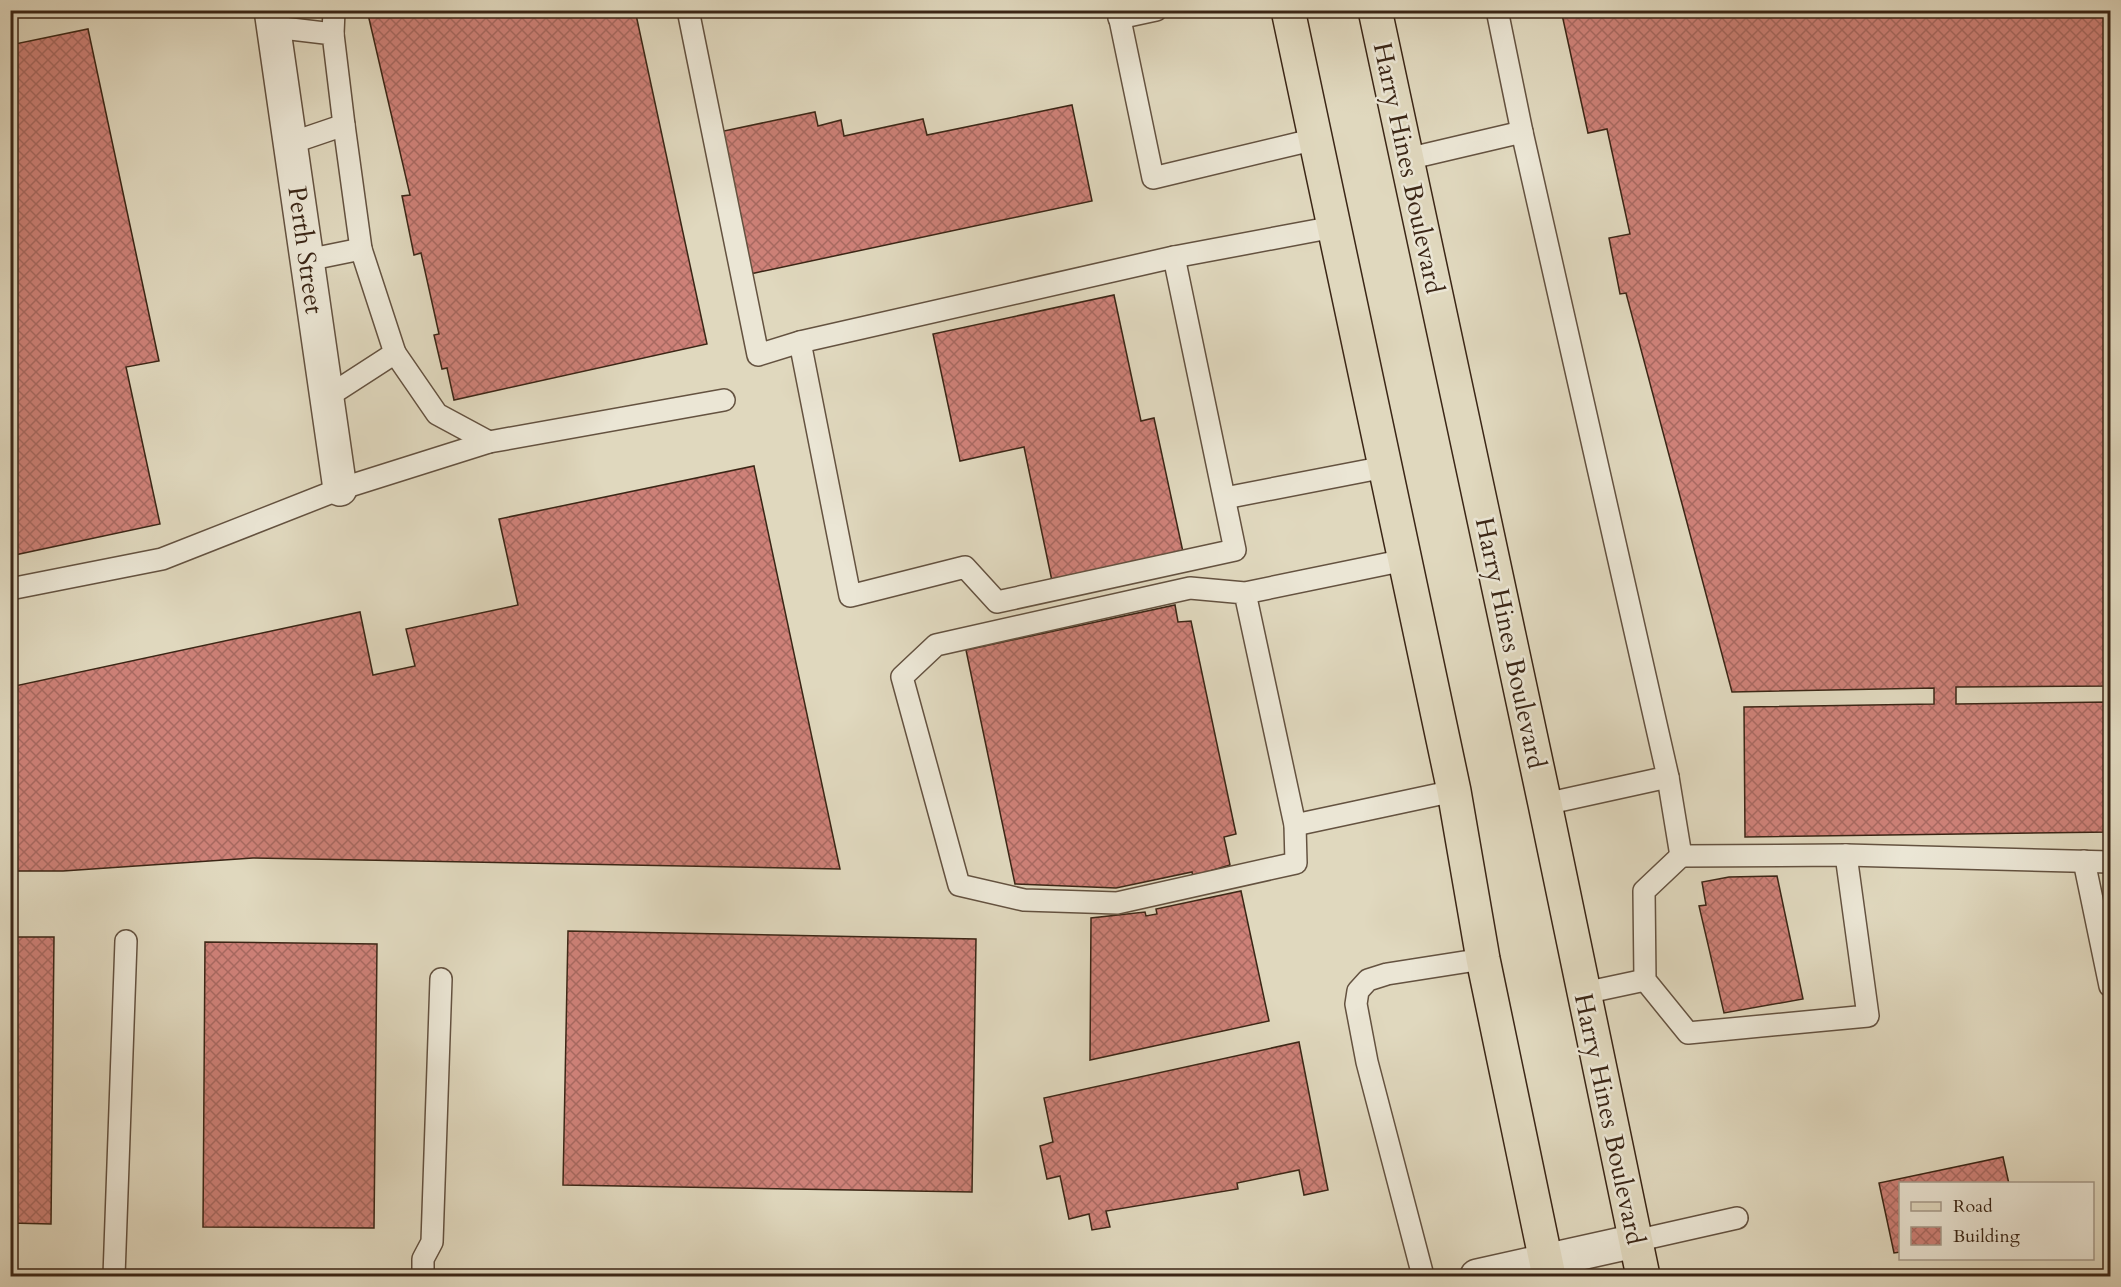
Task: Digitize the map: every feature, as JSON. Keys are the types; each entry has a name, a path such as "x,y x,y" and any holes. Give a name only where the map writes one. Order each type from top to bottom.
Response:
{"main road":[{"path":"1288,10 1454,791 1483,959 1547,1269"},
{"name":"Harry Hines Boulevard","path":"1375,10 1545,804 1643,1276"}],"street":[{"name":"Perth Street","path":"273,19 340,489"},
{"path":"1478,1276 1547,1269 1635,1241"}],"lane":[{"path":"334,10 333,34 361,249 395,353 437,414 489,442"},
{"path":"688,10 758,355 800,342 1174,257 1334,227"},
{"path":"1156,10 1119,14 1153,178 1316,139"},
{"path":"1497,10 1522,132 1668,777 1681,856"},
{"path":"273,19 333,34"},
{"path":"291,143 344,125"},
{"path":"1407,159 1522,132"},
{"path":"307,260 361,249"},
{"path":"800,342 850,596 965,567 997,602 1235,550 1174,257"},
{"path":"327,397 395,353"},
{"path":"10,589 162,559 340,489 489,442 724,400"},
{"path":"1225,498 1385,467"},
{"path":"1245,593 1295,825 1296,863 1117,903 1024,900 958,885 902,677 936,645 1190,588 1245,593 1405,560"},
{"path":"1545,804 1668,777"},
{"path":"1295,825 1454,791"},
{"path":"1846,855 1868,1016 1688,1033 1645,980 1644,891 1681,856 1846,855 2110,862"},
{"path":"2084,861 2110,986"},
{"path":"114,1276 126,941"},
{"path":"1424,1276 1367,1062 1356,1004 1358,991 1368,980 1387,974 1483,959"},
{"path":"423,1276 423,1258 432,1242 441,979"},
{"path":"1584,993 1645,980"},
{"path":"1635,1241 1737,1218"}],"building":[{"path":"367,10 635,10 707,344 454,400 447,368 442,369 434,335 439,334 421,253 414,255 402,196 410,195"},
{"path":"1561,10 2110,10 2110,686 1956,687 1956,704 2110,702 2110,832 1745,837 1744,707 1934,704 1934,688 1732,692 1626,293 1620,294 1609,238 1630,234 1607,129 1588,133"},
{"path":"88,29 159,361 126,367 160,524 10,556 10,45"},
{"path":"1072,105 1092,201 750,274 719,132 815,112 818,126 841,120 844,136 923,119 927,135"},
{"path":"1114,295 1141,421 1154,418 1183,552 1052,581 1024,447 960,461 933,334"},
{"path":"754,466 840,869 253,858 63,871 10,871 10,687 360,612 373,675 415,666 406,629 518,605 499,519"},
{"path":"1175,605 1178,622 1191,621 1236,834 1224,837 1230,865 1193,876 1192,872 1116,888 1015,884 966,650"},
{"path":"1777,876 1803,999 1724,1013 1699,906 1706,905 1702,882 1729,877"},
{"path":"1241,891 1269,1021 1090,1060 1091,918 1145,912 1146,916 1157,914 1156,909"},
{"path":"568,931 976,939 972,1192 563,1185"},
{"path":"10,937 54,937 51,1224 10,1223"},
{"path":"205,942 377,944 374,1228 203,1227"},
{"path":"1299,1042 1328,1190 1304,1195 1299,1170 1237,1183 1238,1189 1106,1211 1110,1227 1092,1230 1089,1214 1069,1219 1060,1176 1047,1179 1040,1146 1053,1142 1044,1098"},
{"path":"2003,1157 2009,1182 1899,1182 1899,1252 1894,1253 1879,1183"}]}
